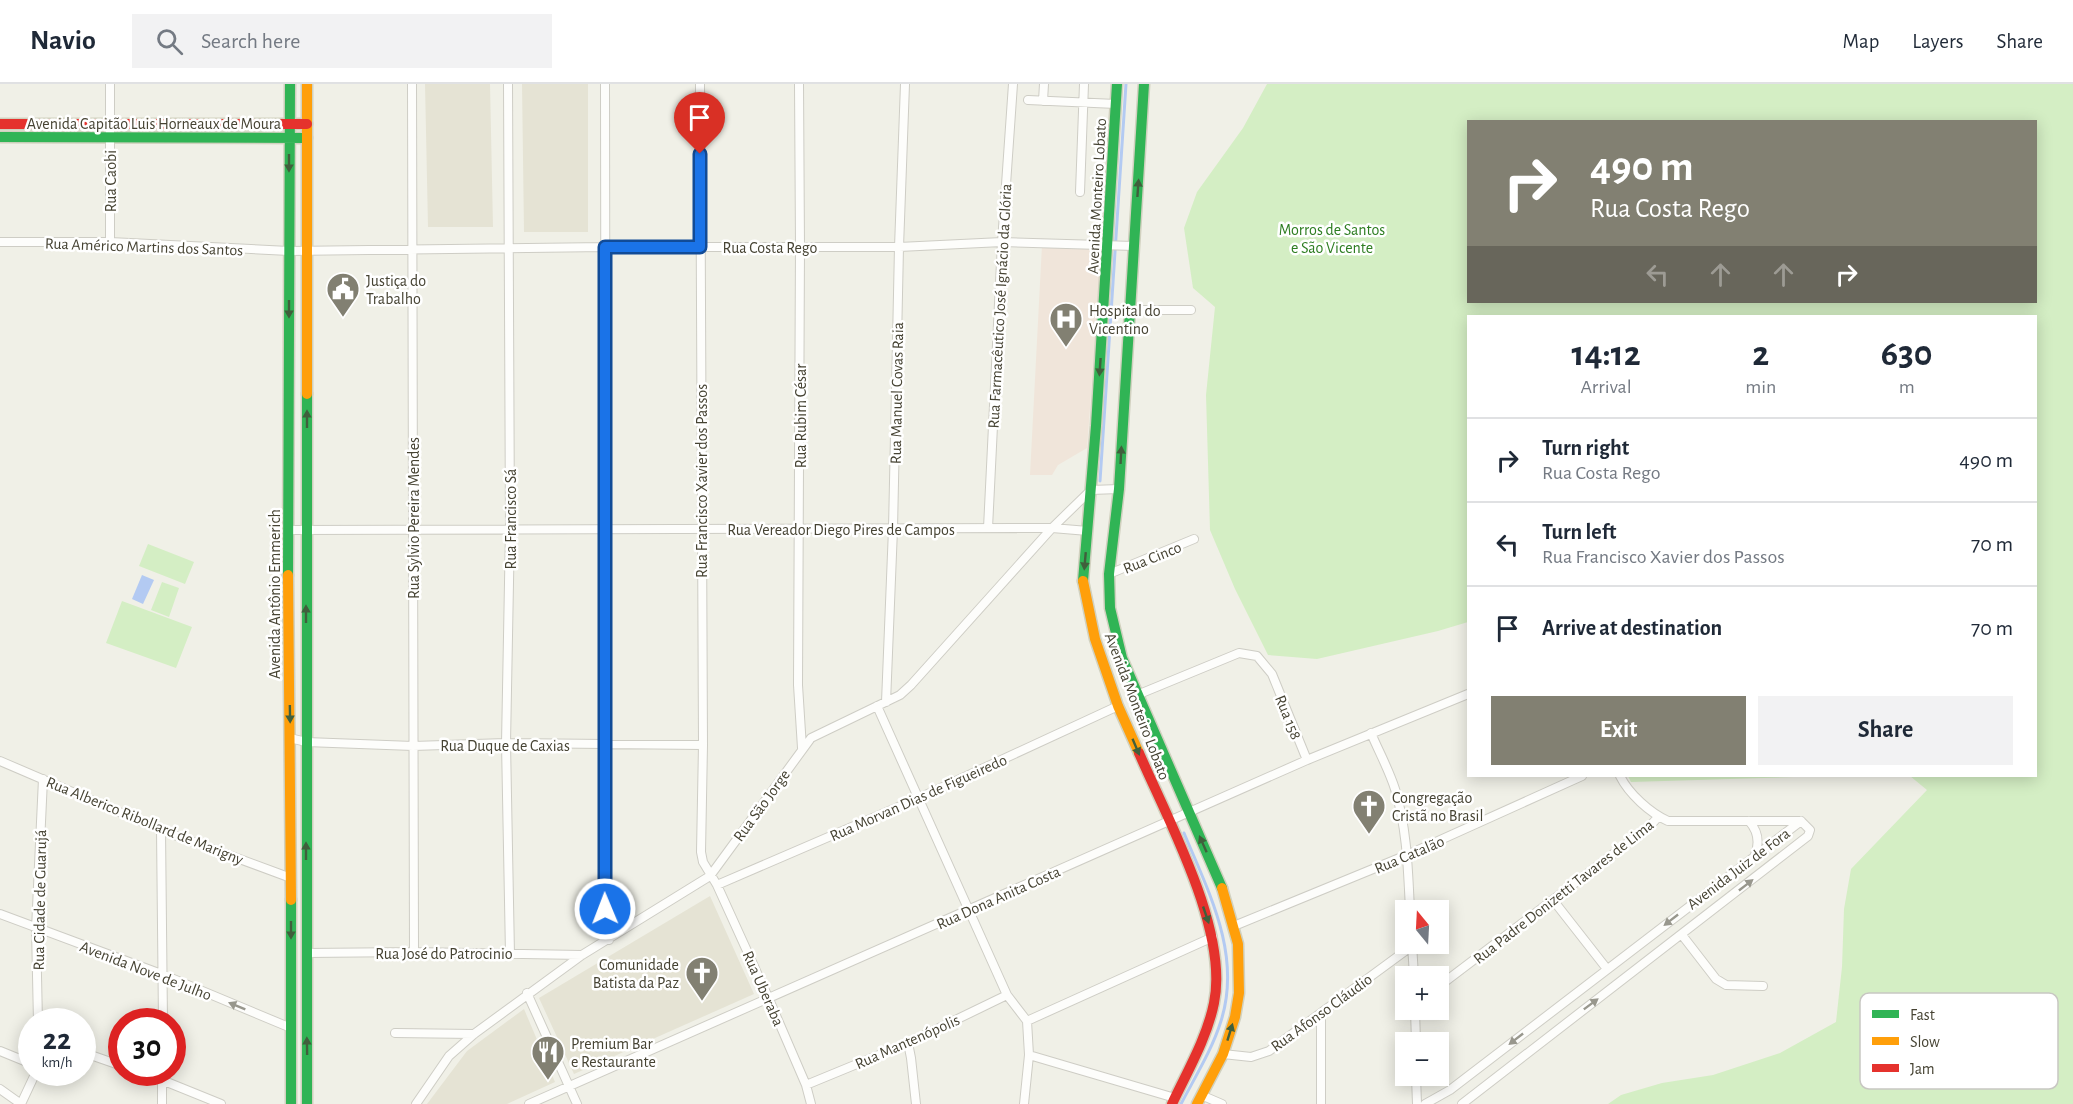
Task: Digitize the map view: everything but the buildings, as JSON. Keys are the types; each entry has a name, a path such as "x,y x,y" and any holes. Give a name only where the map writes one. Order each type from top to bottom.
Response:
{"street":[{"name":"Rua Caobi","path":"110,84 110,242"},
{"name":"Avenida Antônio Emmerich","path":"290,84 288,652 291,1104"},
{"name":"Avenida Antônio Emmerich","path":"307,84 307,1104"},
{"name":"Rua Sylvio Pereira Mendes","path":"412,84 414,952"},
{"name":"Rua Francisco Sá","path":"508,84 510,529 506,743 510,954"},
{"path":"604,84 605,894 609,940"},
{"name":"Rua Francisco Xavier dos Passos","path":"699,84 703,745 701,852 710,876"},
{"name":"Rua Rubim César","path":"799,84 798,685 802,748"},
{"name":"Rua Manuel Covas Raia","path":"886,702 905,84"},
{"name":"Rua Farmacêutico José Ignácio da Glória","path":"988,528 1012,84"},
{"path":"1043,101 1044,84"},
{"path":"1080,192 1084,84"},
{"name":"Avenida Monteiro Lobato","path":"1117,84 1111,245 1083,585 1095,639 1119,706 1193,877 1213,937 1217,988 1214,1006 1202,1040 1174,1101"},
{"name":"Avenida Monteiro Lobato","path":"1144,84 1131,246 1130,310 1109,574 1110,608 1122,658 1187,813 1221,885 1238,944 1239,993 1234,1017 1223,1054 1199,1100"},
{"path":"1028,100 1116,104"},
{"name":"Avenida Capitão Luis Horneaux de Moura","path":"0,124 307,124"},
{"name":"Avenida Capitão Luis Horneaux de Moura","path":"0,137 307,138"},
{"name":"Rua Américo Martins dos Santos","path":"0,242 110,242 289,251"},
{"name":"Rua Costa Rego","path":"289,251 605,247 899,247 1002,242 1131,246"},
{"path":"1130,310 1191,310"},
{"path":"1092,490 1117,490"},
{"name":"Rua São Jorge","path":"416,1104 449,1056 474,1034 527,993 582,955 710,876 811,738 900,695 926,670 1052,528 1092,490"},
{"name":"Rua Vereador Diego Pires de Campos","path":"290,530 1052,528 1088,531"},
{"name":"Rua Cinco","path":"1109,574 1194,539"},
{"path":"288,652 306,651"},
{"name":"Rua 158","path":"1137,695 1239,653 1257,656 1272,674 1306,760"},
{"name":"Rua Dona Anita Costa","path":"529,1104 1306,760 1467,694"},
{"path":"877,706 1007,995 1028,1021 1029,1055 1024,1104"},
{"name":"Rua Morvan Dias de Figueiredo","path":"717,885 919,798 1119,706"},
{"path":"1371,733 1395,789 1407,855 1409,900"},
{"name":"Rua Duque de Caxias","path":"290,738 306,742 413,746 506,743 703,745"},
{"name":"Rua Alberico Ribollard de Marigny","path":"0,761 161,830 291,878"},
{"name":"Rua Catalão","path":"1234,926 1407,855 1580,777"},
{"path":"1621,777 1629,790 1658,817 1668,821 1801,821"},
{"name":"Rua Cidade de Guarujá","path":"38,1008 36,929 43,779"},
{"name":"Rua Padre Donizetti Tavares de Lima","path":"1449,979 1650,826 1658,817"},
{"path":"1749,821 1757,834 1757,849 1754,856"},
{"name":"Avenida Juiz de Fora","path":"1425,1104 1450,1090 1801,821 1810,830 1808,836 1462,1104"},
{"path":"161,830 163,1008"},
{"name":"Rua Uberaba","path":"710,876 717,885 768,997 812,1104"},
{"path":"1553,900 1607,969"},
{"name":"Avenida Nove de Julho","path":"0,914 164,975 291,1028"},
{"path":"1682,935 1716,979 1726,985 1762,986"},
{"path":"1028,1021 1213,937"},
{"name":"Rua José do Patrocinio","path":"306,953 582,955"},
{"name":"Rua Afonso Cláudio","path":"1223,1054 1251,1058 1269,1051 1400,954"},
{"path":"527,993 577,1104"},
{"name":"Rua Mantenópolis","path":"806,1085 908,1043 1007,995"},
{"path":"1321,1014 1321,1104"},
{"path":"395,1033 474,1034"},
{"path":"908,1043 916,1104"},
{"path":"0,1051 18,1058"},
{"path":"1029,1055 1174,1101"},
{"path":"0,1089 21,1104 29,1086"},
{"path":"161,1086 162,1104"},
{"path":"182,1086 221,1104"},
{"path":"1416,1086 1417,1104"},
{"path":"1199,1100 1222,1104"}],"shaded area":[{"path":"425,84 490,84 493,227 428,227"},
{"path":"522,84 588,84 588,232 524,232"},
{"name":"Hospital do Vicentino","path":"1042,245 1102,248 1087,448 1058,465 1052,475 1030,475"},
{"path":"710,896 754,994 574,1074 539,998"},
{"path":"524,1009 555,1082 507,1104 427,1104 467,1051"}],"green space":[{"name":"Morros de Santos e São Vicente","path":"1267,84 2073,84 2073,1104 1608,1104 1621,1095 1662,1083 1713,1075 1780,1053 1836,1022 1842,967 1844,909 1851,869 1927,790 1911,777 2037,777 2037,315 1467,315 1467,622 1317,659 1268,655 1235,589 1210,530 1206,395 1215,307 1193,288 1184,228 1197,192 1243,128"},
{"path":"148,544 194,562 185,584 139,566"},
{"path":"162,582 179,588 169,617 151,610"},
{"path":"122,601 192,627 176,668 106,643"},
{"path":"1628,777 1793,777 1631,782"}],"water":[{"path":"142,575 154,580 143,604 132,599"}],"waterway":[{"path":"1100,481 1126,84"},
{"path":"1181,1104 1203,1063 1221,1021 1228,972 1220,925 1184,833"}],"traffic: fast":[{"path":"288,575 290,84"},
{"path":"1083,581 1096,426 1117,84"},
{"path":"1144,84 1119,489 1109,574 1110,608 1122,658 1222,888"},
{"path":"0,137 307,138"},
{"path":"307,394 307,1104"},
{"path":"291,900 291,1104"}],"traffic: slow":[{"path":"307,84 307,394"},
{"path":"288,575 291,900"},
{"path":"1083,581 1095,639 1118,706 1139,753"},
{"path":"1197,1104 1223,1054 1235,1017 1239,993 1238,944 1222,888"}],"traffic: jam":[{"path":"0,124 307,124"},
{"path":"1139,753 1193,876 1205,910 1213,943 1216,974 1214,1003 1207,1029 1172,1104"}],"place":[{"name":"Justiça do Trabalho","path":"343,318"},
{"name":"Hospital do Vicentino","path":"1066,348"},
{"name":"Congregação Cristã no Brasil","path":"1369,835"},
{"name":"Comunidade Batista da Paz","path":"702,1002"},
{"name":"Premium Bar e Restaurante","path":"548,1081"}],"route":[{"path":"605,909 605,247 700,247 700,154"}]}
